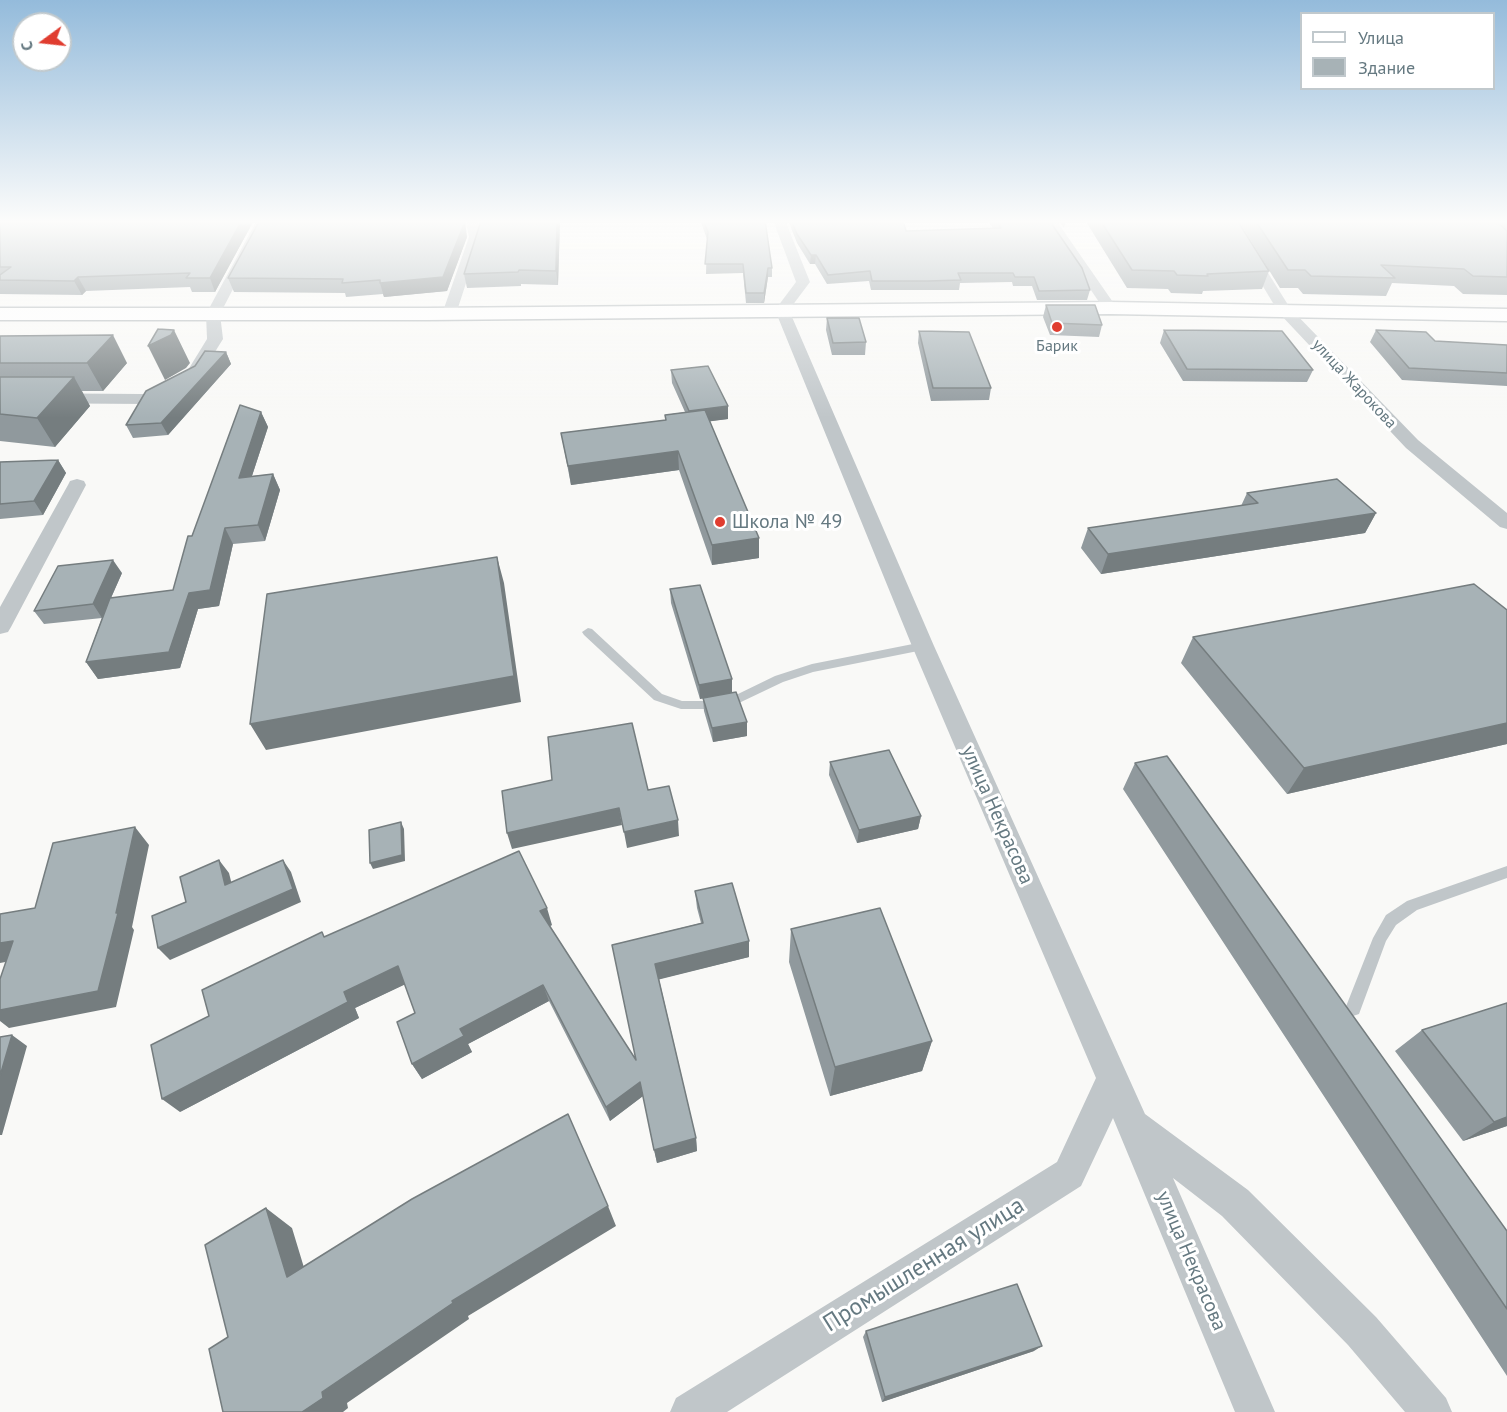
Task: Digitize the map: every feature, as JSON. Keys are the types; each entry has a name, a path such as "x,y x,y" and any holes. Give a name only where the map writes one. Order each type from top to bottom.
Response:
{"main road":[{"path":"0,314 449,314 1110,308 1507,315"}],"street":[{"path":"0,398 147,399 195,373 215,339 213,314 228,286"},
{"path":"449,314 458,286"},
{"path":"782,310 800,286"},
{"path":"1095,286 1110,308"},
{"name":"улица Жарокова","path":"1269,286 1284,310 1412,444 1507,523"},
{"name":"улица Некрасова","path":"782,310 923,646 1133,1125 1255,1412"},
{"path":"0,627 76,485"},
{"name":"Промышленная улица","path":"690,1412 1069,1174 1113,1079"},
{"path":"1133,1125 1234,1203 1362,1331 1432,1412"}],"lane":[{"path":"588,632 658,697 681,705 707,705 741,698 779,679 812,668 923,646"},
{"path":"1353,1009 1380,938 1391,920 1412,904 1507,872"}],"building":[{"path":"745,286 765,286 764,293 746,293"},
{"path":"1037,286 1089,286 1090,290 1039,291"},
{"path":"1046,305 1095,305 1102,325 1052,323"},
{"path":"827,318 859,318 866,342 833,343"},
{"path":"158,329 174,330 171,335 148,346"},
{"path":"1164,330 1282,331 1313,370 1187,369"},
{"path":"1376,330 1426,332 1435,341 1507,345 1507,373 1409,368"},
{"path":"919,331 969,332 991,388 933,388"},
{"path":"113,335 87,363 0,363 0,336"},
{"path":"205,351 226,352 161,423 126,425 146,391 195,366"},
{"path":"708,366 728,406 689,411 671,370"},
{"path":"0,377 74,377 37,418 0,414"},
{"path":"240,405 261,412 239,478 273,474 258,525 225,528 210,590 189,593 169,652 86,662 110,598 173,590 188,536 192,536"},
{"name":"Школа № 49","path":"705,410 759,538 712,545 678,451 568,466 561,433 666,420 665,415"},
{"path":"58,460 34,501 0,504 0,462"},
{"path":"1337,479 1376,513 1108,554 1088,528 1258,503 1247,493"},
{"path":"497,557 514,676 250,724 267,594"},
{"path":"113,560 93,604 34,611 58,566"},
{"path":"1474,584 1507,610 1507,723 1304,768 1193,637"},
{"path":"700,585 732,679 699,685 670,589"},
{"path":"736,692 747,722 712,728 703,698"},
{"path":"632,723 648,790 669,786 678,820 624,832 619,808 507,833 502,791 552,780 548,737"},
{"path":"889,750 921,816 859,830 830,762"},
{"path":"1167,756 1507,1231 1507,1309 1135,763"},
{"path":"401,822 402,855 370,863 369,830"},
{"path":"135,827 116,913 118,913 98,991 0,1010 0,979 13,941 0,943 0,914 35,908 53,843"},
{"path":"519,851 547,908 540,911 636,1060 612,945 703,923 695,891 732,883 749,941 655,964 696,1138 654,1150 640,1082 606,1107 543,985 460,1029 464,1036 412,1064 397,1022 415,1013 398,966 344,992 348,1002 162,1099 151,1045 209,1016 202,990 322,932 324,937"},
{"path":"219,860 225,885 283,860 293,889 158,948 152,916 186,902 180,877"},
{"path":"880,908 932,1041 835,1067 791,929"},
{"path":"1507,1003 1507,1117 1494,1122 1422,1030"},
{"path":"12,1035 0,1076 0,1037"},
{"path":"568,1114 608,1206 452,1301 453,1303 322,1392 323,1398 302,1412 223,1412 209,1349 228,1337 205,1245 266,1208 287,1277 412,1199"},
{"path":"1017,1284 1042,1346 885,1397 866,1331"}],"place":[{"name":"Барик","path":"1057,327"},
{"name":"Школа № 49","path":"720,522"}]}
